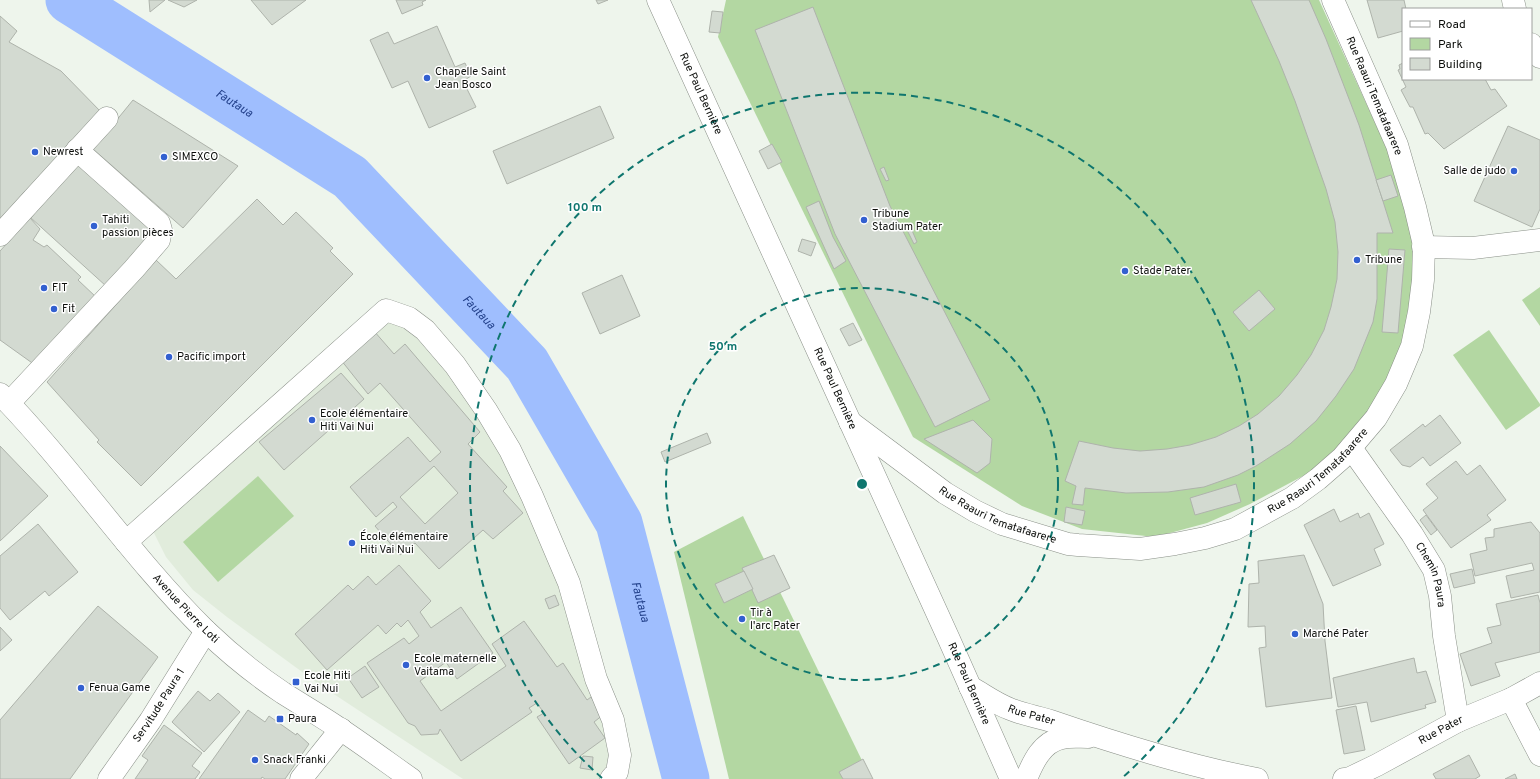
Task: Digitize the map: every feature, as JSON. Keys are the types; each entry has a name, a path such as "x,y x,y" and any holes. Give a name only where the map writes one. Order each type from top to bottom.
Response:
{"street":[{"name":"Rue Paul Bernière","path":"658,0 1011,779"},
{"name":"Rue Raauri Tematafaarere","path":"850,422 945,493 975,511 1002,524 1068,544 1140,549 1205,538 1235,529 1292,498 1318,479 1351,448 1376,418 1396,384 1412,346 1419,312 1423,280 1423,247 1415,207 1397,145 1333,0"},
{"path":"1532,45 1540,57"},
{"path":"0,235 107,118"},
{"path":"4,399 134,270 159,240 161,230 159,223 77,150"},
{"path":"1423,247 1473,248 1540,240"},
{"path":"126,542 386,310 409,318 425,330 455,365 486,410 510,450 532,496 569,583 596,679 613,720 620,755 617,772 611,779"},
{"name":"Avenue Pierre Loti","path":"4,399 25,419 165,588 206,631 229,652 282,692 341,729 411,779"},
{"name":"Chemin Paura","path":"1351,448 1412,534 1434,570 1440,596 1444,636 1458,721"},
{"name":"Servitude Paura 1","path":"109,779 150,721 206,631"},
{"name":"Rue Pater","path":"1344,779 1348,779 1377,765 1458,721 1511,699 1540,683"},
{"name":"Rue Pater","path":"970,687 1010,709 1219,772 1257,779"},
{"path":"1511,699 1540,755"},
{"path":"301,779 341,729"},
{"name":"Rue Pater","path":"1026,779 1034,759 1047,745 1061,738 1096,736"}],"shaded area":[{"name":"École élémentaire Hiti Vai Nui","path":"388,319 420,337 476,409 507,458 561,582 608,724 609,761 599,779 463,779 320,685 227,617 193,590 166,557 152,529"}],"green space":[{"name":"Stade Pater","path":"726,0 1319,0 1412,204 1418,247 1401,356 1374,416 1318,468 1250,504 1207,523 1155,537 1082,529 1022,506 913,437 718,37"},
{"path":"1540,287 1540,326 1522,300"},
{"path":"1489,330 1540,404 1540,406 1506,430 1453,355"},
{"path":"258,476 294,516 218,582 183,542"},
{"name":"Tir à l'arc Pater","path":"743,516 871,779 729,779 674,552"}],"building":[{"path":"149,0 165,0 150,12"},
{"path":"168,0 197,0 184,7"},
{"path":"251,0 306,0 272,25"},
{"path":"396,0 426,0 422,2 423,5 402,14"},
{"path":"596,0 608,0 598,4"},
{"name":"Tribune","path":"1251,0 1309,0 1326,39 1359,125 1393,233 1377,233 1377,299 1373,322 1354,369 1336,396 1316,421 1290,444 1256,466 1238,475 1204,487 1168,492 1126,493 1085,488 1083,505 1072,504 1076,486 1065,481 1079,441 1113,448 1140,451 1167,449 1190,445 1216,437 1239,426 1258,414 1279,396 1297,375 1311,355 1324,330 1337,279 1338,252 1335,222 1326,189 1295,101 1279,61"},
{"path":"1367,0 1404,0 1406,8 1402,8 1402,31 1378,38"},
{"name":"Tribune Stadium Pater","path":"813,7 890,206 990,400 935,427 835,234 755,30"},
{"path":"712,11 723,12 720,33 709,32"},
{"name":"Newrest","path":"0,16 17,31 9,42 61,71 102,113 31,197 25,191 0,220"},
{"name":"Chapelle Saint Jean Bosco","path":"437,26 455,67 465,63 471,76 463,81 476,107 429,128 408,81 392,88 370,40 388,32 394,44"},
{"path":"1402,64 1402,78 1398,70 1400,69 1399,65"},
{"path":"1403,80 1486,80 1491,90 1495,89 1507,106 1444,149 1428,133 1425,134 1413,107 1410,107 1401,90 1406,87"},
{"name":"SIMEXCO","path":"133,100 238,166 183,228 93,149"},
{"path":"600,106 614,138 507,184 493,151"},
{"name":"Salle de judo","path":"1508,126 1540,140 1540,209 1532,227 1474,201"},
{"path":"772,144 782,162 768,169 759,151"},
{"name":"Tahiti passion pièces","path":"78,163 158,234 106,286 31,218"},
{"path":"884,167 889,180 886,181 880,169"},
{"path":"1391,175 1398,196 1383,201 1376,180"},
{"name":"Pacific import","path":"257,199 283,225 296,212 333,248 330,251 353,274 141,486 97,442 99,440 47,382 156,260 176,279"},
{"path":"819,201 833,237 846,261 834,269 806,207"},
{"name":"FIT","path":"30,218 40,229 33,240 44,247 47,245 81,277 78,280 96,297 35,365 0,340 0,251"},
{"path":"911,228 917,242 914,244 907,230"},
{"path":"802,239 816,243 811,256 798,251"},
{"path":"1389,249 1405,250 1398,333 1382,332"},
{"path":"622,275 640,316 600,334 582,293"},
{"path":"1259,290 1275,309 1249,331 1233,312"},
{"path":"853,323 862,340 849,346 840,329"},
{"path":"374,331 394,354 405,344 480,432 468,444 507,487 503,491 523,513 493,539 483,530 439,569 415,543 400,555 375,526 397,507 393,502 376,517 350,487 408,437 430,462 441,452 380,383 368,394 341,360","holes":["434,466 458,493 425,524 400,497"]},
{"name":"Ecole élémentaire Hiti Vai Nui","path":"341,373 364,399 284,470 259,442"},
{"path":"1440,415 1461,443 1430,466 1423,457 1410,467 1402,465 1390,450 1423,424 1425,427"},
{"path":"973,420 992,439 990,463 977,473 924,439"},
{"path":"707,433 711,443 665,462 661,452"},
{"path":"0,446 48,496 0,541"},
{"path":"1456,461 1467,475 1480,465 1506,500 1487,515 1491,520 1451,548 1423,510 1438,498 1426,484"},
{"path":"1236,484 1241,502 1195,515 1190,498"},
{"path":"1066,507 1085,511 1082,525 1064,522"},
{"path":"1334,509 1340,522 1358,513 1360,518 1369,513 1384,544 1374,549 1381,565 1333,586 1304,525"},
{"path":"1426,515 1437,530 1431,535 1420,520"},
{"path":"1531,522 1540,533 1540,592 1511,598 1506,576 1534,570 1532,563 1475,576 1470,554 1487,550 1485,538 1494,537 1494,529"},
{"path":"38,524 78,572 49,596 45,591 10,620 0,608 0,556"},
{"path":"774,555 790,588 758,603 742,568"},
{"name":"Marché Pater","path":"1304,555 1323,604 1325,641 1332,698 1266,707 1259,648 1266,647 1265,626 1248,627 1249,584 1259,583 1258,561"},
{"name":"Ecole maternelle Vaitama","path":"399,565 431,601 420,612 431,628 461,607 493,653 457,679 446,662 420,681 441,711 506,666 492,644 524,621 557,667 563,663 587,700 591,697 603,715 594,722 605,738 569,764 537,717 544,713 537,703 529,708 532,712 461,761 440,729 438,734 421,735 415,726 408,723 367,663 404,638 409,644 419,636 408,620 401,627 397,623 386,634 378,625 327,670 295,634 348,585 353,590 368,576 376,585"},
{"path":"1472,569 1475,583 1454,588 1450,574"},
{"path":"744,571 753,589 724,603 715,584"},
{"path":"555,595 559,605 549,609 545,599"},
{"path":"1538,595 1540,603 1540,652 1495,663 1500,676 1471,686 1460,654 1492,643 1487,628 1501,625 1496,604"},
{"name":"Fenua Game","path":"98,606 158,657 70,779 0,779 0,720"},
{"path":"0,627 12,640 0,651"},
{"path":"1414,658 1417,673 1426,671 1436,702 1425,705 1426,708 1371,722 1367,702 1338,707 1333,678"},
{"path":"365,666 379,687 362,698 348,678"},
{"path":"198,691 210,701 218,693 240,712 204,752 172,722"},
{"path":"1356,706 1365,750 1344,754 1336,710"},
{"name":"Snack Franki","path":"248,710 265,722 269,716 296,735 297,733 309,744 285,779 265,779 262,777 261,779 199,779"},
{"path":"164,725 202,753 192,766 200,772 195,779 135,779 148,760 142,756"},
{"path":"1469,755 1480,776 1475,779 1436,779 1433,774"},
{"path":"583,756 593,757 592,770 580,768"},
{"path":"863,759 873,779 843,779 839,772"},
{"path":"1515,774 1517,779 1505,779"}],"waterway":[{"name":"Fautaua","path":"69,0 350,177 527,364 619,523 686,779"}],"place":[{"name":"Chapelle Saint Jean Bosco","path":"427,78"},
{"name":"Newrest","path":"35,152"},
{"name":"SIMEXCO","path":"164,157"},
{"name":"Salle de judo","path":"1514,171"},
{"name":"Tribune Stadium Pater","path":"864,220"},
{"name":"Tahiti passion pièces","path":"94,226"},
{"name":"Tribune","path":"1357,260"},
{"name":"Stade Pater","path":"1125,271"},
{"name":"FIT","path":"44,288"},
{"name":"Fit","path":"54,309"},
{"name":"Pacific import","path":"169,357"},
{"name":"Ecole élémentaire Hiti Vai Nui","path":"312,420"},
{"name":"École élémentaire Hiti Vai Nui","path":"352,543"},
{"name":"Tir à l'arc Pater","path":"742,619"},
{"name":"Marché Pater","path":"1295,634"},
{"name":"Ecole maternelle Vaitama","path":"406,665"},
{"name":"Ecole Hiti Vai Nui","path":"296,682"},
{"name":"Fenua Game","path":"81,688"},
{"name":"Paura","path":"280,719"},
{"name":"Snack Franki","path":"255,760"}]}
